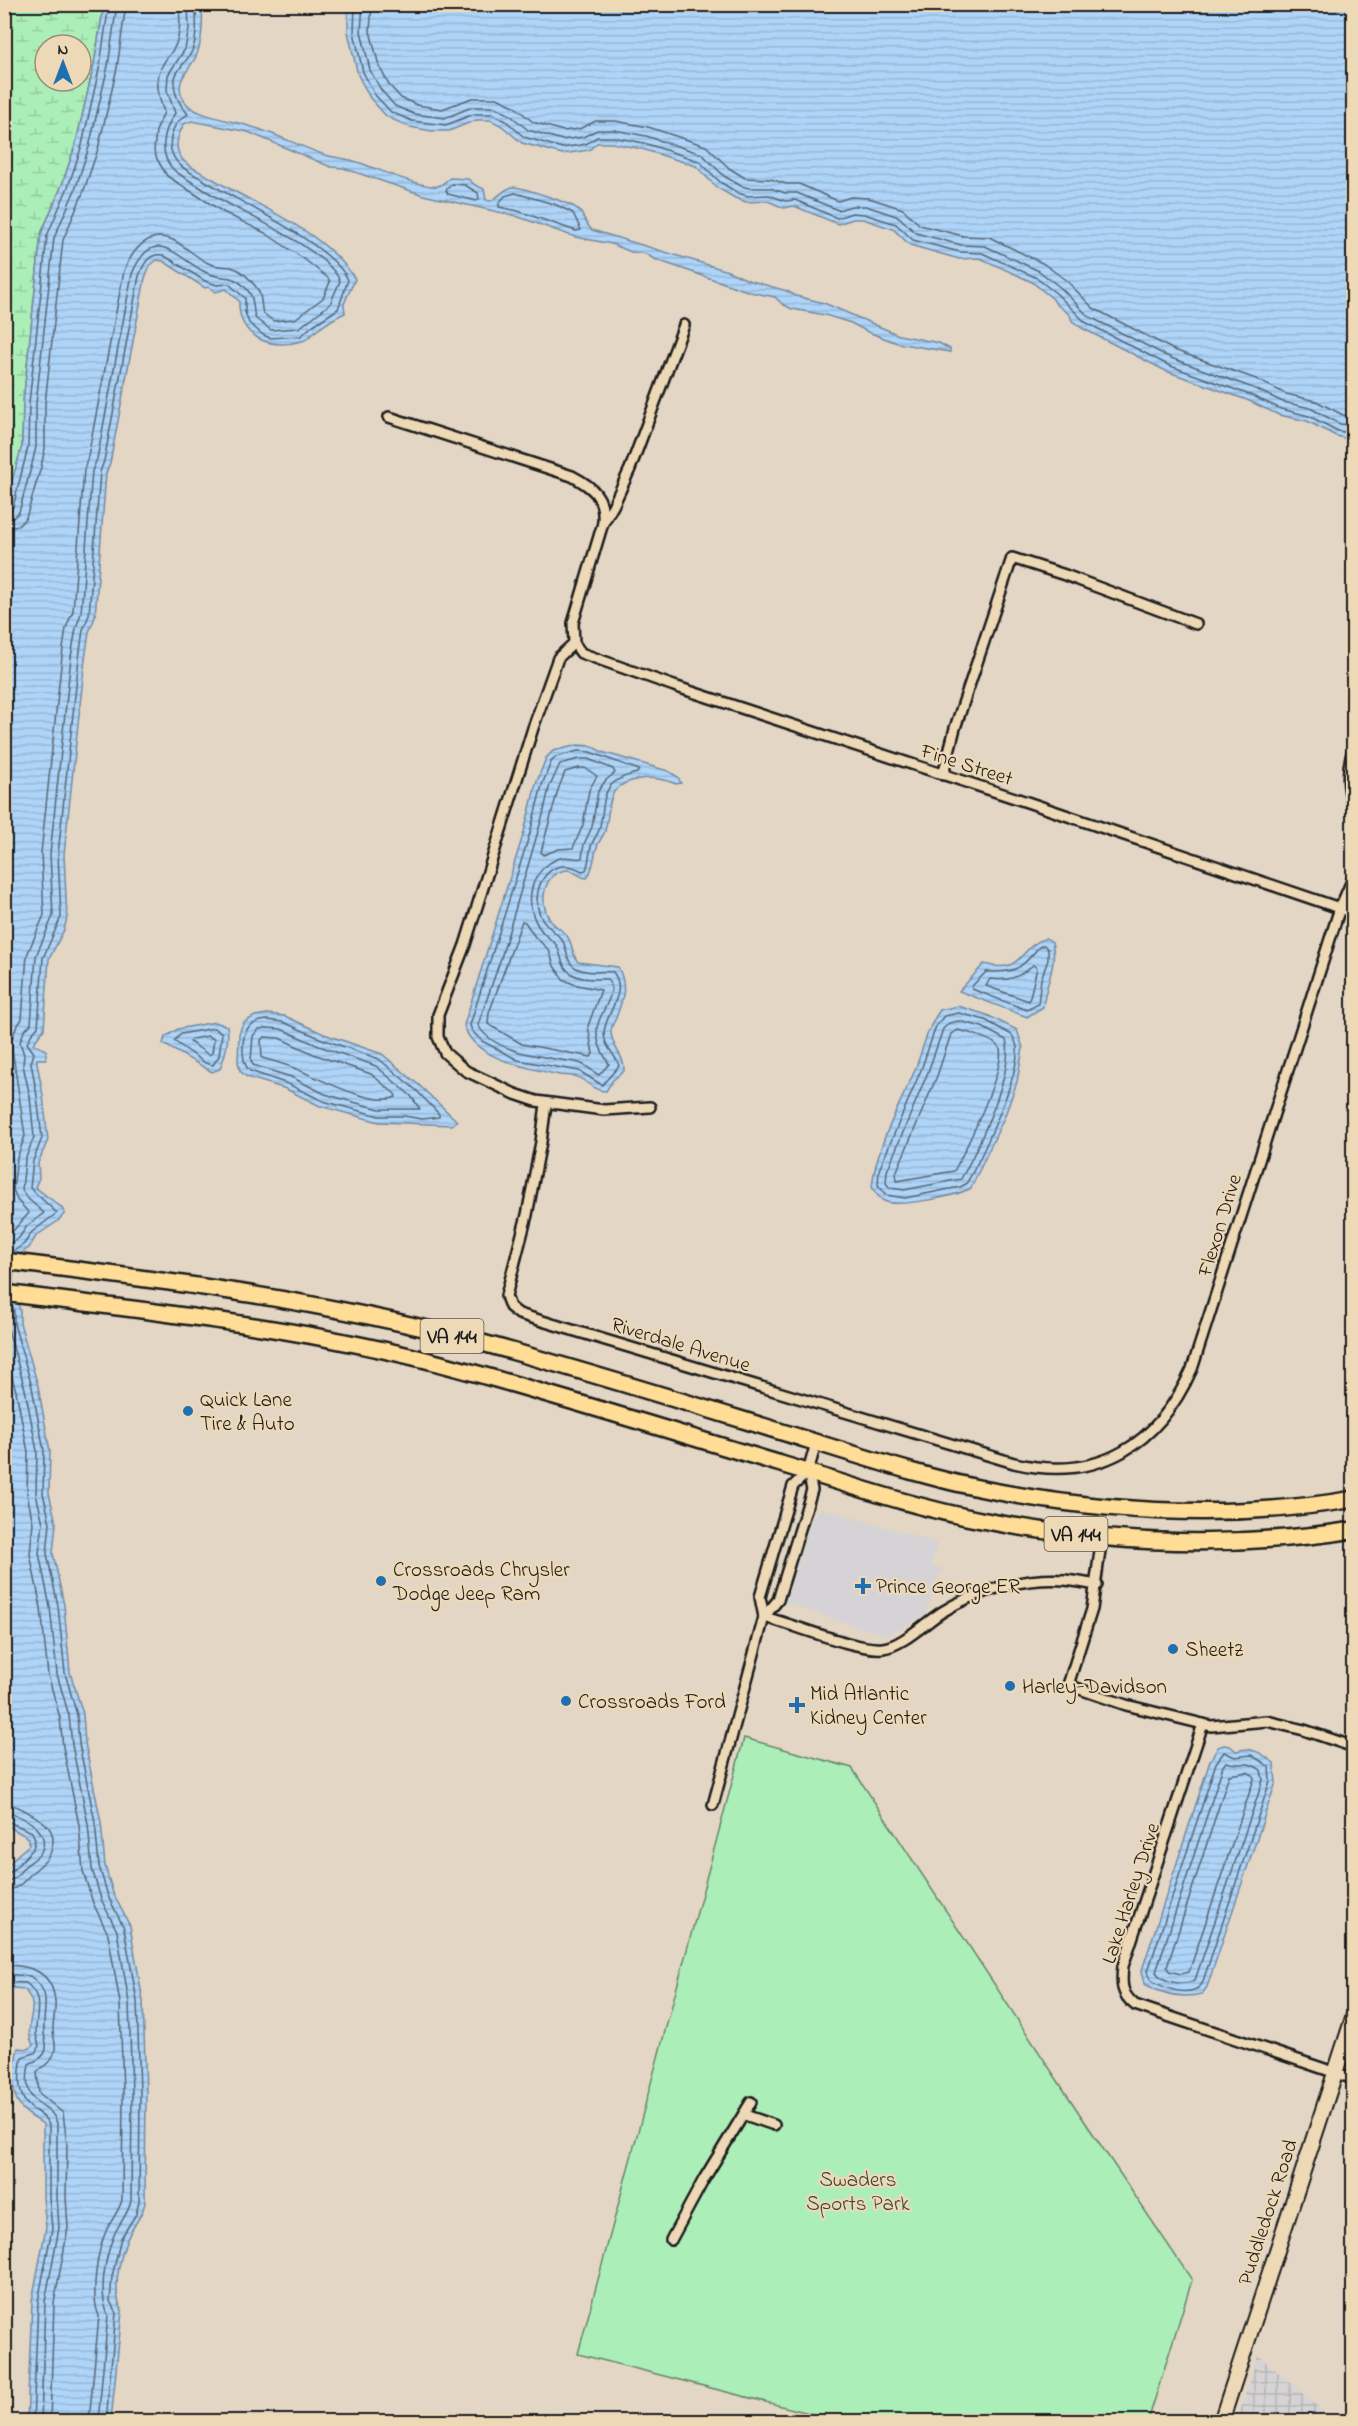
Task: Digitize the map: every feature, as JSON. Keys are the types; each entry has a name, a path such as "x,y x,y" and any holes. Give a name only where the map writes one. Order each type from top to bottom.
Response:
{"main road":[{"name":"VA 144","path":"4,1261 272,1297 384,1319 477,1342 943,1480 1021,1496 1082,1504 1185,1511 1300,1506 1353,1499"},
{"name":"VA 144","path":"4,1293 254,1325 396,1353 557,1397 934,1509 1025,1528 1175,1541 1291,1538 1353,1530"},
{"name":"Puddledock Road","path":"1221,2421 1353,2015"}],"street":[{"path":"650,1107 604,1110 546,1104 515,1094 454,1063 441,1047 437,1026 438,1015 468,933 533,728 558,658 574,643 572,636 577,607 603,523 630,469 684,325"},
{"path":"389,417 550,469 588,484 600,498 603,523"},
{"path":"943,775 955,728 1012,558 1065,575 1196,624"},
{"name":"Fine Street","path":"574,643 581,653 618,667 1353,913"},
{"path":"1353,748 1349,769 1349,787 1353,806"},
{"name":"Flexon Drive","path":"1044,1468 1081,1466 1113,1456 1138,1441 1161,1422 1181,1392 1192,1369 1340,908 1353,876"},
{"name":"Riverdale Avenue","path":"546,1104 527,1215 506,1296 513,1309 519,1314 942,1442 1014,1463 1044,1468"},
{"path":"713,1805 764,1617 778,1600 812,1490 808,1472 816,1443"},
{"path":"764,1617 760,1597 793,1486 808,1472"},
{"path":"1102,1536 1092,1609 1068,1685 1126,1705 1211,1726 1267,1721 1304,1730 1353,1747"},
{"path":"764,1617 859,1646 883,1648 896,1644 963,1600 997,1589 1030,1582 1064,1580 1096,1585"},
{"name":"Lake Harley Drive","path":"1203,1724 1123,1966 1121,1985 1126,1997 1136,2006 1335,2072"},
{"path":"1335,2072 1353,2079"},
{"path":"671,2240 709,2170 751,2102"},
{"path":"745,2115 774,2124"}],"shaded area":[{"name":"Prince George ER","path":"822,1508 937,1543 931,1565 942,1569 925,1615 887,1636 785,1603 813,1516"},
{"path":"1258,2355 1334,2421 1237,2421"}],"green space":[{"path":"5,5 104,5 93,68 93,33 33,33 33,93 87,93 76,143 62,185 41,234 23,403 22,446 7,506 5,544"},
{"name":"Swaders Sports Park","path":"744,1738 852,1768 1192,2280 1148,2421 840,2421 578,2354"}],"water":[{"path":"104,5 202,5 199,48 183,77 180,88 186,103 191,108 215,118 258,129 322,154 353,161 421,184 437,186 450,178 468,179 484,189 486,200 490,201 513,187 534,192 576,208 592,230 824,303 899,335 939,343 950,349 950,352 897,343 851,323 792,309 775,297 750,292 654,259 646,254 631,252 612,244 575,237 516,216 423,195 343,168 331,167 248,132 192,121 184,124 180,132 177,141 178,150 185,162 309,234 327,247 355,279 344,304 345,313 304,340 279,344 258,338 250,332 240,314 239,301 226,289 216,292 209,287 205,288 163,261 157,260 150,265 145,278 110,463 106,473 95,617 89,632 85,659 64,855 67,918 64,930 49,959 44,1029 33,1044 46,1050 46,1059 37,1059 37,1063 48,1140 38,1163 39,1178 35,1187 61,1207 65,1213 58,1221 36,1236 29,1248 14,1258 13,1287 20,1310 20,1323 38,1386 50,1451 49,1493 56,1523 53,1553 64,1605 70,1672 83,1714 85,1743 101,1822 105,1866 113,1893 130,1926 143,2001 146,2092 145,2203 128,2237 119,2267 117,2295 122,2311 111,2421 27,2421 32,2301 46,2227 43,2198 43,2124 22,2109 14,2093 13,2085 18,2048 29,2049 33,2045 29,2029 32,2002 24,1989 5,1987 4,1871 29,1845 29,1838 4,1824 4,544 9,491 22,446 23,403 41,234 62,185 76,143 87,93 93,93 94,64"},
{"path":"348,5 1353,5 1353,440 1336,436 1307,421 1279,415 1247,400 1166,371 1082,328 1032,282 980,258 959,259 910,245 893,229 863,219 853,219 838,224 794,206 784,208 768,201 746,202 716,187 696,166 642,149 612,143 597,143 589,150 562,154 522,143 491,120 476,120 449,131 410,127 387,117 370,98 358,75 348,32"},
{"path":"578,745 591,746 602,752 668,771 678,777 681,783 645,778 620,786 612,797 605,831 587,878 566,870 552,877 545,890 544,906 547,913 552,922 567,936 578,962 618,967 623,980 622,999 611,1031 613,1042 624,1065 624,1071 613,1080 606,1091 594,1088 577,1077 533,1069 490,1054 469,1037 464,1025 524,832 536,784 546,758 553,751"},
{"path":"1046,938 1052,942 1053,958 1043,1007 1027,1017 959,991 984,964 1006,966 1014,963 1037,942"},
{"path":"958,1006 987,1015 1017,1030 1023,1048 1017,1082 1004,1118 971,1188 928,1200 902,1203 884,1201 878,1197 872,1187 883,1142 915,1070 928,1031 940,1010"},
{"path":"267,1014 285,1016 324,1034 382,1054 457,1121 452,1125 379,1122 320,1106 286,1089 247,1077 240,1071 238,1062 239,1034 243,1023 255,1016"},
{"path":"215,1022 227,1026 228,1031 227,1048 220,1069 212,1072 163,1044 165,1037 178,1029"},
{"path":"1224,1745 1236,1751 1247,1749 1265,1756 1274,1763 1276,1782 1207,1987 1202,1994 1172,1995 1145,1984 1142,1970 1210,1761 1218,1747"}],"place":[{"name":"Quick Lane Tire & Auto","path":"188,1411"},
{"name":"Crossroads Chrysler Dodge Jeep Ram","path":"381,1581"},
{"name":"Prince George ER","path":"863,1586"},
{"name":"Sheetz","path":"1173,1649"},
{"name":"Harley-Davidson","path":"1010,1686"},
{"name":"Crossroads Ford","path":"566,1701"},
{"name":"Mid Atlantic Kidney Center","path":"797,1705"}]}
